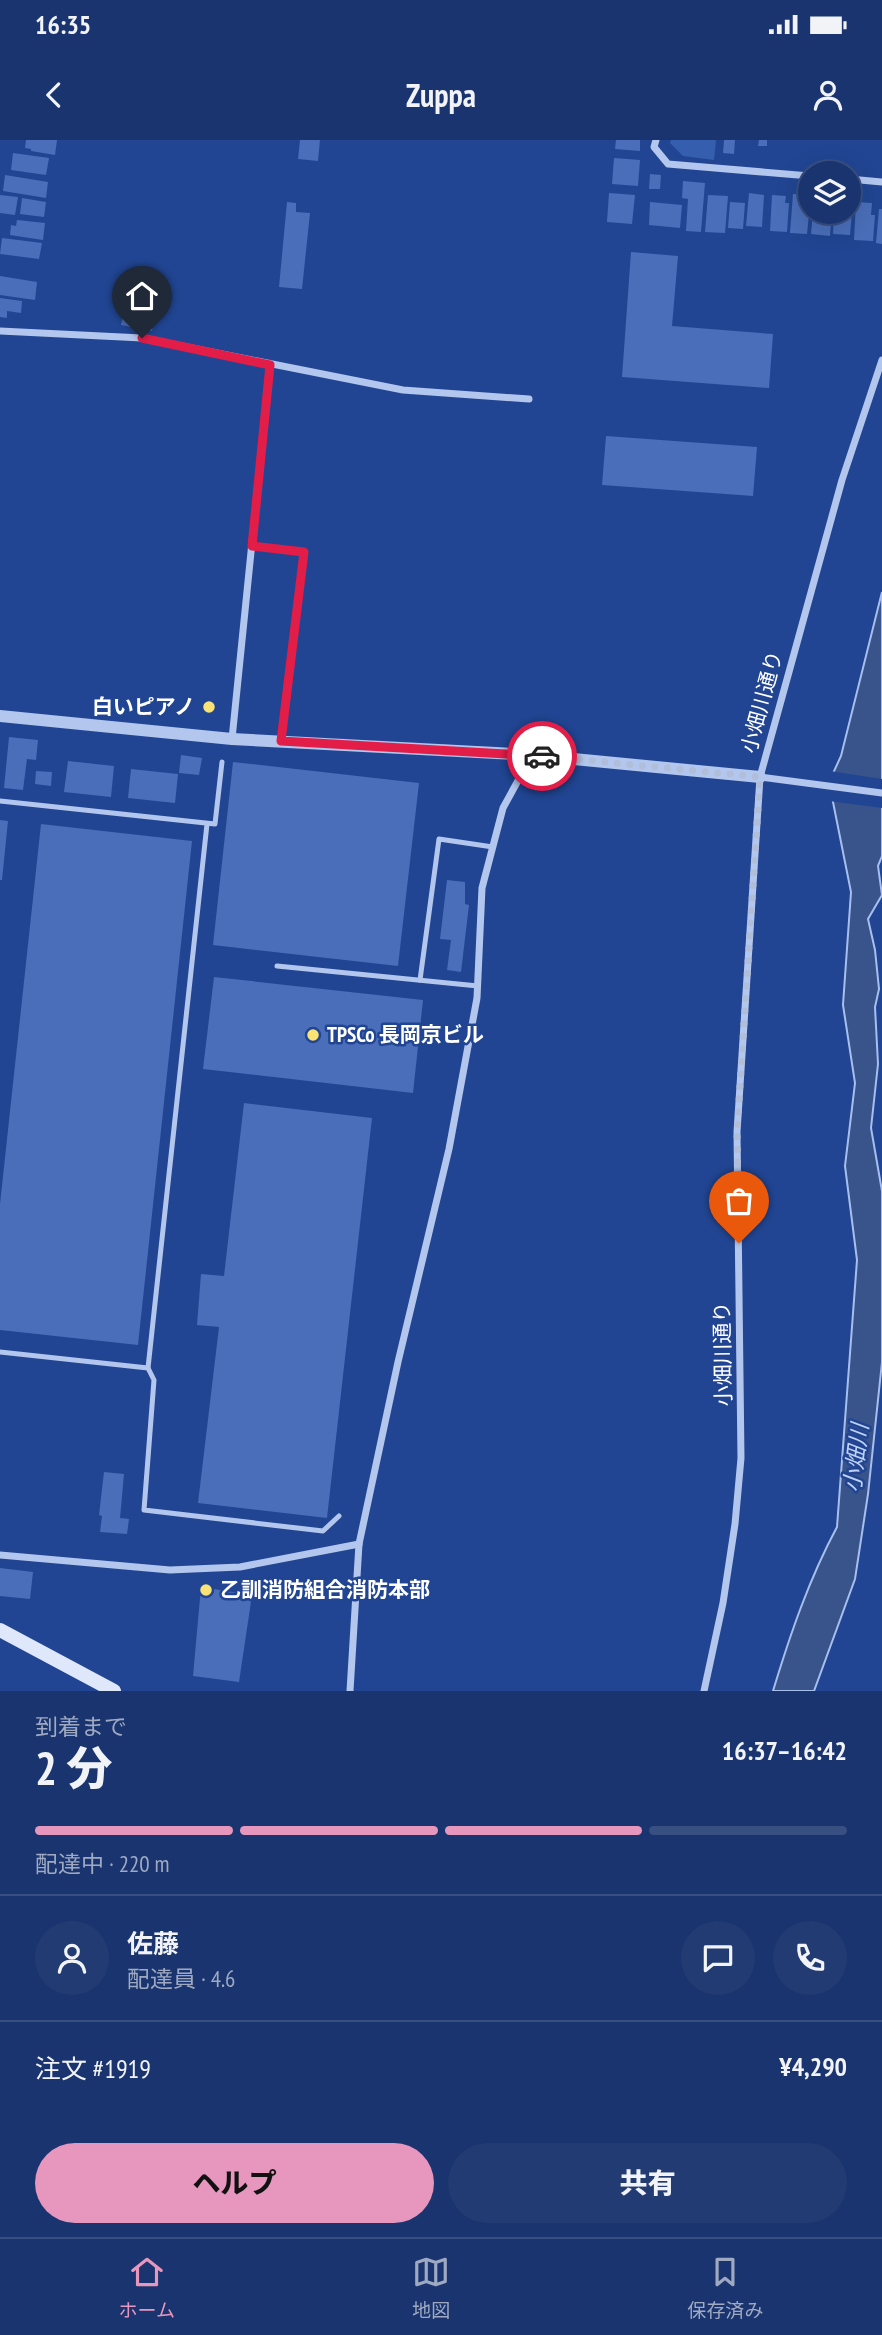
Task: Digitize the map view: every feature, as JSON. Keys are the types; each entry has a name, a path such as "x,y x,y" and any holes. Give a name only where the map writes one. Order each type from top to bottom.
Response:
{"main road":[{"path":"0,1630 114,1691"}],"street":[{"path":"656,140 654,147 668,164 798,175"},
{"path":"861,180 882,182"},
{"path":"0,331 142,338 403,390 529,399"},
{"name":"小畑川通り","path":"704,1691 725,1590 741,1458 737,1132 760,777 842,480 882,360"},
{"path":"232,739 270,365"},
{"path":"252,546 304,552 281,741"},
{"path":"0,716 232,739 532,755 790,780 882,793"},
{"path":"351,1691 359,1544 398,1362 449,1149 478,986 482,888 503,808 532,755"},
{"path":"0,1555 181,1570 240,1567 359,1544"}],"lane":[{"path":"0,801 215,824 222,762"},
{"path":"207,824 148,1368 154,1380 144,1510 323,1531 339,1516"},
{"path":"420,980 439,839 493,847"},
{"path":"278,966 478,986"},
{"path":"0,1352 148,1368"}],"shaded area":[{"path":"671,140 716,140 714,160 683,156 670,143"}],"water":[{"name":"小畑川","path":"882,592 882,856 878,866 882,895 868,919 875,950 879,989 875,1007 878,1064 871,1128 882,1191 882,1362 868,1494 855,1579 814,1691 773,1691 801,1608 837,1527 857,1260 845,1166 855,1083 843,1005 851,892 829,782 841,756"}],"pier":[{"path":"830,771 882,779 882,808 829,801 825,782"}],"building":[{"path":"26,140 57,140 55,155 25,148"},
{"path":"300,140 320,140 318,161 298,159"},
{"path":"616,140 640,140 640,151 615,149"},
{"path":"724,140 735,140 734,154 723,153"},
{"path":"759,140 767,140 767,146 758,146"},
{"path":"13,153 49,158 46,175 11,170"},
{"path":"614,158 640,160 638,186 612,184"},
{"path":"650,174 661,175 660,189 649,189"},
{"path":"5,175 48,182 46,198 3,191"},
{"path":"683,181 705,183 701,232 686,231 688,199 682,198"},
{"path":"609,193 635,195 632,224 607,222"},
{"path":"749,193 764,195 762,227 746,226"},
{"path":"793,194 798,194 798,224 808,224 807,234 790,233"},
{"path":"0,195 18,197 15,215 0,213"},
{"path":"708,195 728,196 725,233 705,232"},
{"path":"772,195 786,196 785,203 789,203 787,232 770,231"},
{"path":"22,198 46,202 44,217 20,214"},
{"path":"287,202 296,203 296,212 310,213 302,289 279,287"},
{"path":"650,202 682,205 680,228 649,225"},
{"path":"730,202 745,203 743,229 728,228"},
{"path":"861,202 872,203 871,215 875,215 873,241 854,240 855,224 861,224"},
{"path":"879,209 882,209 882,244 876,243"},
{"path":"17,220 45,223 43,240 10,235 11,225 16,226"},
{"path":"812,224 831,224 830,236 811,234"},
{"path":"833,224 851,224 850,235 833,234"},
{"path":"2,238 42,243 39,259 0,254"},
{"path":"631,252 678,256 672,326 773,334 769,388 622,377"},
{"path":"0,276 37,282 35,300 0,295"},
{"path":"0,298 22,301 21,313 7,311 7,318 0,317"},
{"path":"138,301 153,304 152,312 155,313 152,331 121,325 125,307 136,309"},
{"path":"606,436 757,447 753,496 602,485"},
{"path":"9,737 38,740 36,760 27,759 23,790 4,788"},
{"path":"181,755 202,758 199,775 179,773"},
{"path":"68,761 114,766 111,797 64,792"},
{"path":"233,762 419,783 398,966 213,945"},
{"path":"131,769 178,774 175,803 128,798"},
{"path":"36,771 52,772 51,786 35,784"},
{"path":"0,820 8,821 2,880 0,880"},
{"path":"41,824 192,841 138,1345 0,1330 0,1204"},
{"path":"447,880 465,882 465,904 469,905 461,972 447,970 451,940 440,939"},
{"name":"TPSCo 長岡京ビル","path":"214,977 423,1000 413,1093 203,1069"},
{"path":"244,1103 372,1118 327,1518 198,1503 219,1327 197,1325 201,1274 224,1276"},
{"path":"104,1472 124,1474 120,1518 129,1519 127,1534 100,1532 102,1516 99,1515"},
{"path":"0,1568 33,1572 30,1599 0,1596"},
{"path":"201,1587 252,1595 239,1682 193,1676"}],"way so far":[{"path":"542,756 760,777 737,1132 739,1243"}],"place":[{"name":"白いピアノ","path":"209,707"},
{"name":"TPSCo 長岡京ビル","path":"313,1035"},
{"name":"乙訓消防組合消防本部","path":"206,1590"}],"route":[{"path":"142,338 270,365 252,546 304,552 281,741 542,756"}]}
